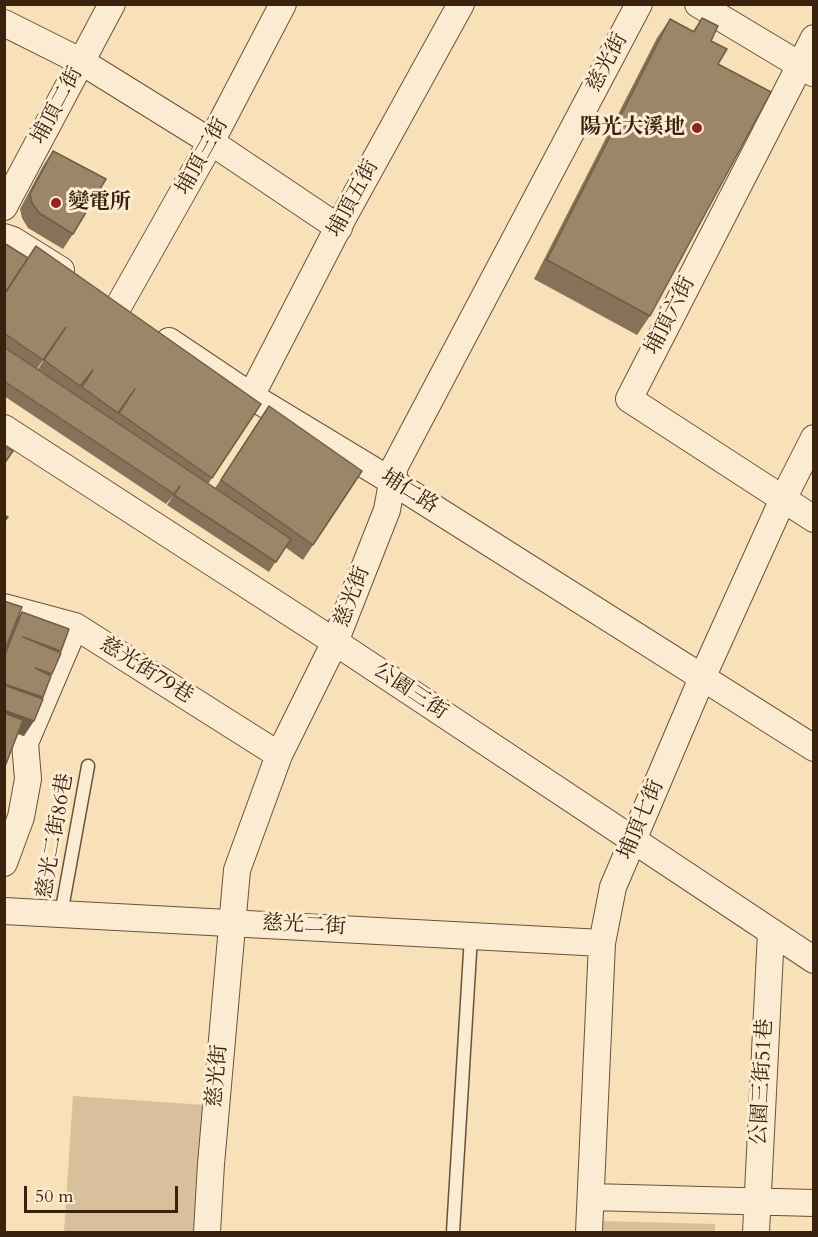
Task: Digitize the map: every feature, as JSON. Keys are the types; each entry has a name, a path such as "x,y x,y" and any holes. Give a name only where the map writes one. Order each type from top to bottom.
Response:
{"street":[{"name":"埔頂二街","path":"4,207 112,4"},
{"name":"埔頂三街","path":"116,306 211,142 284,4"},
{"name":"埔頂五街","path":"251,396 461,4"},
{"name":"慈光街","path":"207,1233 210,1164 237,870 279,755 336,642 387,510 395,466 639,4"},
{"path":"698,4 806,69"},
{"path":"4,23 82,62 211,142 339,228"},
{"name":"埔頂六街","path":"813,38 806,69 629,399 813,519"},
{"name":"埔仁路","path":"4,237 13,240 116,306 251,396 393,482 813,748"},
{"name":"公園三街","path":"4,428 336,642 813,960"},
{"name":"埔頂七街","path":"589,1233 602,943 613,887 702,678 813,438"},
{"name":"慈光街79巷","path":"4,608 75,626 279,755"},
{"path":"4,863 21,817 28,779 25,743 75,626"},
{"name":"慈光二街","path":"4,911 602,943"},
{"name":"公園三街51巷","path":"756,1233 771,932"},
{"path":"591,1197 813,1203"}],"lane":[{"name":"慈光二街86巷","path":"61,914 88,766"},
{"path":"453,1233 471,936"}],"shaded area":[{"path":"73,1096 205,1105 197,1232 64,1232"},
{"path":"603,1221 715,1224 715,1232 603,1232"}],"building":[{"name":"陽光大溪地","path":"702,18 718,26 711,41 727,49 718,64 771,92 650,316 547,260 670,19 694,32"},
{"name":"變電所","path":"53,151 106,179 73,234 39,213 32,203 30,194"},
{"path":"4,243 28,258 4,294"},
{"path":"36,246 261,404 212,478 119,413 135,389 118,413 82,387 93,370 80,386 44,360 66,327 43,360 4,333 4,295"},
{"path":"4,347 291,539 276,562 174,495 180,486 174,494 4,381"},
{"path":"269,406 362,471 313,545 221,480"},
{"path":"4,446 13,451 4,464"},
{"path":"4,601 22,607 4,652"},
{"path":"22,612 69,629 61,651 23,637 61,653 52,674 35,668 51,676 43,697 4,684 4,657"},
{"path":"4,685 43,699 34,721 4,710"},
{"path":"4,713 23,720 4,769"}],"place":[{"name":"陽光大溪地","path":"697,128"},
{"name":"變電所","path":"56,203"}]}
